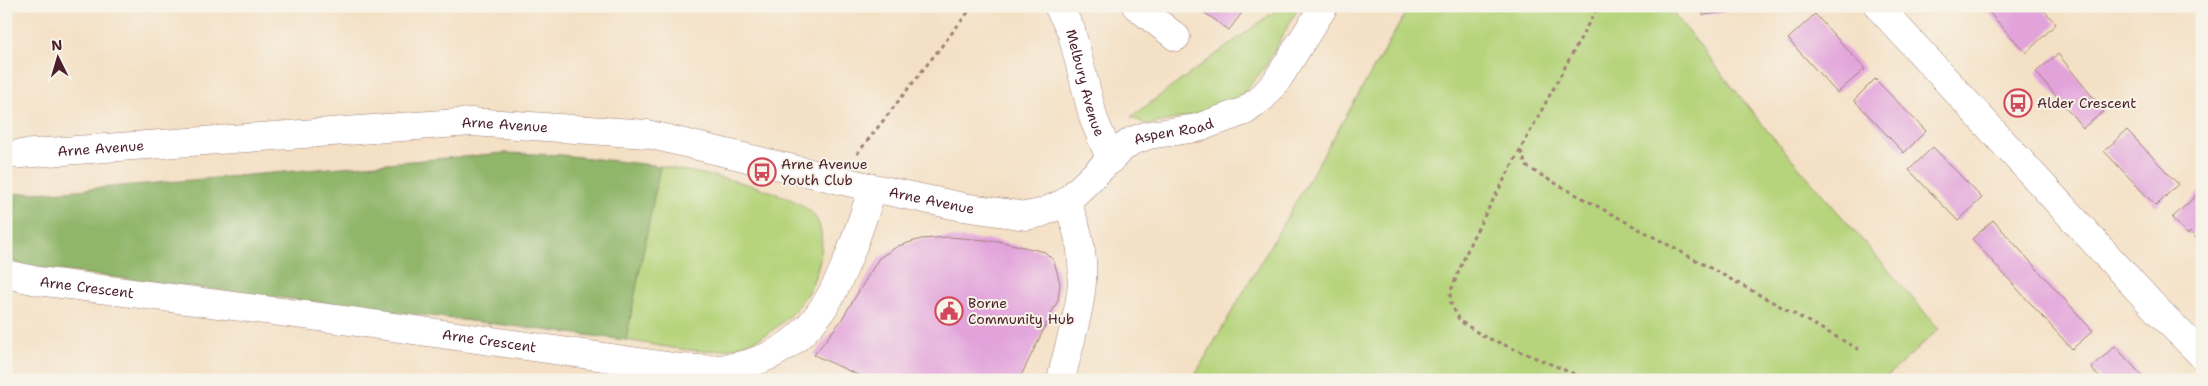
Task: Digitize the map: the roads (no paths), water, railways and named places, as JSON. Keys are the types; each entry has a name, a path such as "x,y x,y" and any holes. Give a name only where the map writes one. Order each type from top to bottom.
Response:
{"street":[{"name":"Melbury Avenue","path":"1058,6 1071,30 1094,120 1111,160"},
{"path":"1136,6 1176,37"},
{"name":"Aspen Road","path":"995,213 1026,216 1041,213 1066,202 1121,149 1132,142 1149,135 1197,128 1245,111 1262,98 1276,82 1324,6"},
{"path":"1878,6 2156,309 2202,355"},
{"name":"Arne Avenue","path":"6,155 472,122 647,134 837,180 995,213"},
{"name":"Arne Crescent","path":"6,274 38,281 351,321 681,368 719,369 746,364 772,355 793,342 815,319 841,278 873,188"},
{"path":"1061,380 1078,310 1083,270 1081,239 1066,202"}],"place":[{"name":"Alder Crescent","path":"2018,103"},
{"name":"Arne Avenue Youth Club","path":"762,172"},
{"name":"Borne Community Hub","path":"949,311"}]}
